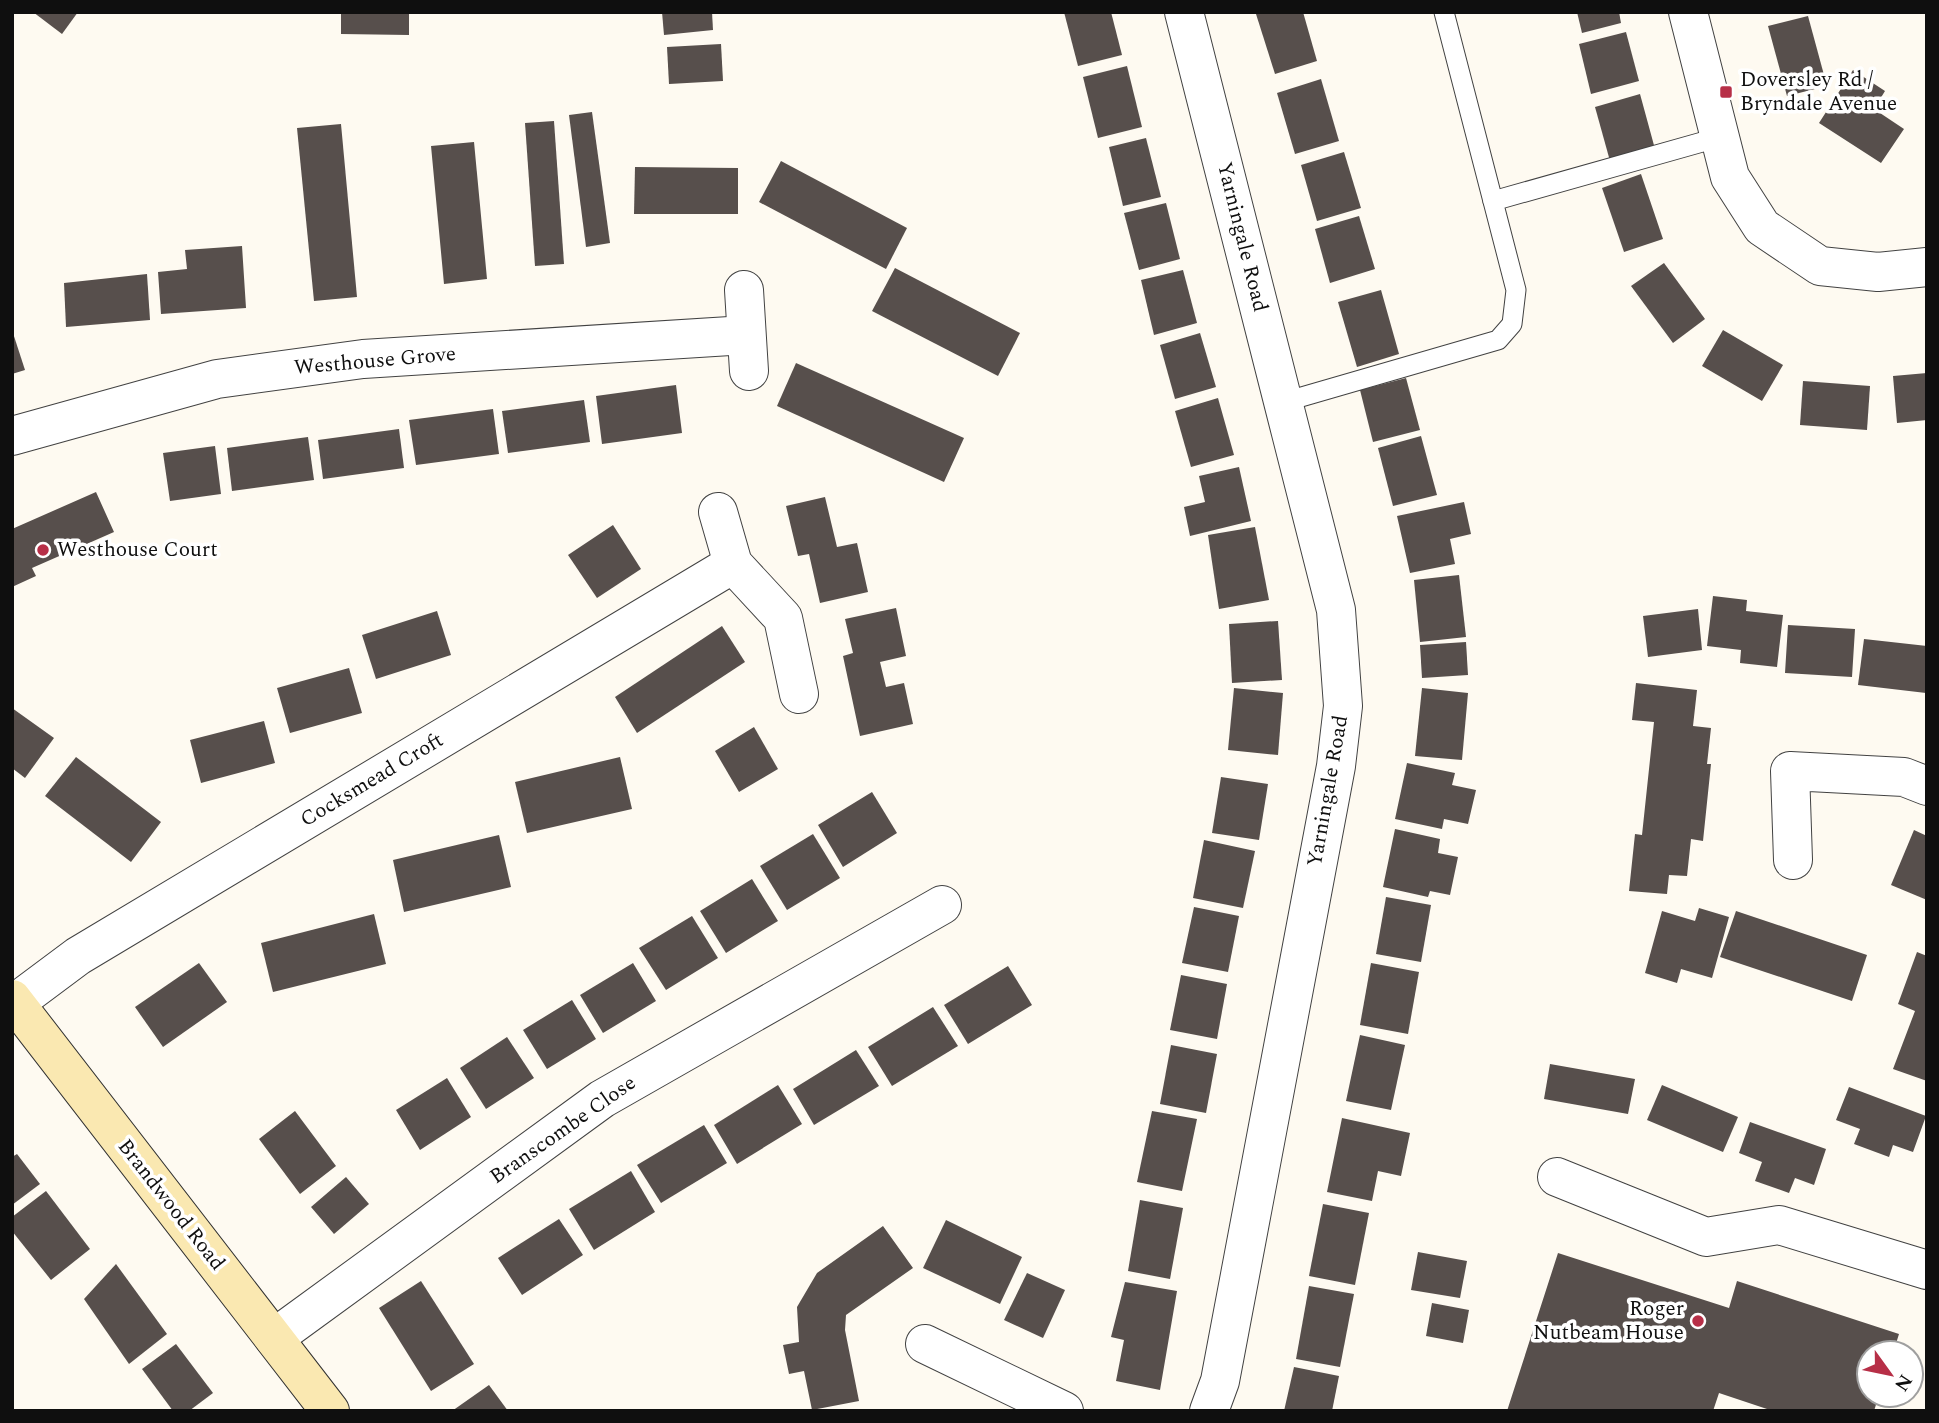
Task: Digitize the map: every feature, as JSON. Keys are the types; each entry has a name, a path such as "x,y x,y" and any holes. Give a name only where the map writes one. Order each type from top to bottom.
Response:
{"street":[{"name":"Yarningale Road","path":"1184,12 1336,610 1343,706 1336,766 1317,856 1262,1165 1220,1381 1209,1411"},
{"path":"1688,12 1730,177 1762,227 1820,265 1878,272 1927,267"},
{"name":"Westhouse Grove","path":"12,436 217,379 363,359 747,353 744,290"},
{"path":"718,512 733,564 783,618 799,694"},
{"name":"Cocksmead Croft","path":"14,1001 78,956 733,564"},
{"path":"1793,860 1790,771 1904,777 1927,786"},
{"name":"Branscombe Close","path":"274,1338 602,1099 942,905"},
{"name":"Brandwood Road","path":"14,1001 330,1411"},
{"path":"1557,1177 1706,1237 1779,1225 1927,1270"},
{"path":"925,1344 1064,1411"}],"lane":[{"path":"1284,402 1498,340 1504,335 1515,312 1516,290 1444,12"},
{"path":"1493,201 1720,137"}],"building":[{"path":"33,12 78,12 62,34"},
{"path":"341,12 409,12 409,35 341,34"},
{"path":"662,12 712,12 713,30 664,35"},
{"path":"1064,12 1111,12 1122,55 1078,66"},
{"path":"1303,12 1317,61 1275,74 1256,14"},
{"path":"1577,12 1619,12 1621,23 1582,33"},
{"path":"1808,16 1827,86 1787,96 1768,26"},
{"path":"1626,32 1639,81 1591,94 1579,44"},
{"path":"721,44 723,81 669,84 667,47"},
{"path":"1127,66 1142,127 1098,138 1083,77"},
{"path":"1853,70 1885,91 1874,109 1904,129 1881,163 1819,123"},
{"path":"1321,79 1339,141 1295,154 1277,93"},
{"path":"1640,94 1655,149 1610,161 1595,107"},
{"path":"592,112 610,243 586,247 569,115"},
{"path":"554,121 564,264 535,266 525,123"},
{"path":"341,124 357,297 314,301 297,128"},
{"path":"1146,138 1161,197 1123,206 1109,147"},
{"path":"474,142 487,279 444,284 431,146"},
{"path":"1344,152 1361,208 1317,221 1301,165"},
{"path":"781,161 907,228 886,269 759,202"},
{"path":"635,167 738,168 738,214 634,214"},
{"path":"1641,174 1663,239 1624,252 1602,188"},
{"path":"1166,203 1180,259 1139,270 1124,213"},
{"path":"1359,216 1375,269 1330,283 1315,229"},
{"path":"242,246 246,308 161,314 158,272 187,269 185,250"},
{"path":"1664,263 1705,319 1673,343 1631,286"},
{"path":"895,268 1020,333 998,376 872,311"},
{"path":"1183,270 1197,323 1154,335 1141,280"},
{"path":"147,274 150,320 66,327 64,283"},
{"path":"1381,290 1399,354 1357,367 1338,302"},
{"path":"12,330 25,370 12,374"},
{"path":"1723,330 1783,365 1762,401 1702,366"},
{"path":"1200,333 1216,387 1175,399 1160,345"},
{"path":"796,363 964,438 944,482 777,406"},
{"path":"1927,373 1927,420 1897,423 1893,376"},
{"path":"1406,378 1420,430 1373,442 1360,390"},
{"path":"1803,381 1870,386 1867,430 1800,425"},
{"path":"676,385 682,433 602,444 596,396"},
{"path":"1218,398 1234,455 1191,467 1175,411"},
{"path":"584,400 590,442 508,453 502,411"},
{"path":"493,409 499,454 416,465 409,420"},
{"path":"399,429 404,468 323,479 318,440"},
{"path":"1421,436 1437,495 1393,506 1378,448"},
{"path":"308,437 314,480 232,491 227,448"},
{"path":"215,446 221,494 170,501 163,453"},
{"path":"1239,467 1251,521 1190,536 1184,507 1205,502 1199,476"},
{"name":"Westhouse Court","path":"96,492 114,532 32,568 36,576 12,587 12,529"},
{"path":"825,497 837,547 857,543 868,592 820,603 809,554 798,556 786,506"},
{"path":"1464,502 1471,534 1450,539 1455,564 1410,573 1397,516"},
{"path":"613,525 641,569 597,598 568,555"},
{"path":"1255,527 1269,600 1219,609 1208,535"},
{"path":"1459,575 1466,637 1420,642 1414,580"},
{"path":"1713,596 1747,600 1746,611 1783,615 1777,667 1740,663 1741,650 1707,646"},
{"path":"896,608 906,656 880,662 886,687 904,683 913,724 860,736 843,656 853,653 845,619"},
{"path":"1698,609 1702,650 1648,657 1643,616"},
{"path":"437,611 451,655 376,679 362,635"},
{"path":"1278,621 1282,680 1232,683 1229,624"},
{"path":"1788,625 1855,629 1852,677 1785,673"},
{"path":"722,626 745,662 637,733 615,697"},
{"path":"1864,639 1927,646 1926,693 1858,685"},
{"path":"1466,642 1468,675 1422,678 1420,645"},
{"path":"349,668 362,713 290,733 277,688"},
{"path":"1636,683 1697,690 1693,726 1711,728 1707,764 1711,764 1703,841 1691,839 1687,876 1669,875 1667,894 1629,891 1635,834 1642,835 1654,722 1632,720"},
{"path":"1234,688 1283,693 1278,755 1228,750"},
{"path":"1422,688 1468,693 1462,760 1415,756"},
{"path":"12,708 54,738 25,778 12,768"},
{"path":"264,721 275,763 201,783 190,740"},
{"path":"754,727 778,769 739,792 715,751"},
{"path":"76,757 161,822 131,862 45,796"},
{"path":"620,757 632,809 527,833 515,782"},
{"path":"1407,763 1455,773 1452,785 1476,790 1468,824 1444,819 1442,829 1395,819"},
{"path":"1221,777 1268,784 1259,840 1212,833"},
{"path":"872,792 897,833 843,867 818,825"},
{"path":"1395,829 1440,839 1438,853 1458,857 1450,895 1430,891 1428,897 1383,887"},
{"path":"1914,830 1927,836 1927,900 1891,885"},
{"path":"813,834 840,878 787,910 760,866"},
{"path":"499,835 511,887 404,912 393,860"},
{"path":"1204,840 1255,851 1243,908 1193,898"},
{"path":"752,879 778,921 726,953 700,911"},
{"path":"1386,897 1431,905 1421,962 1376,954"},
{"path":"1194,907 1239,916 1228,972 1182,963"},
{"path":"1699,908 1729,917 1712,978 1681,969 1677,983 1645,973 1662,911 1695,921"},
{"path":"1736,911 1867,955 1852,1001 1720,957"},
{"path":"374,914 386,964 273,992 261,943"},
{"path":"692,916 718,958 666,990 639,948"},
{"path":"1917,952 1927,956 1927,1081 1893,1069 1915,1011 1898,1004"},
{"path":"199,963 227,1002 163,1047 135,1007"},
{"path":"633,963 656,1001 603,1033 580,995"},
{"path":"1371,963 1419,972 1408,1034 1360,1025"},
{"path":"1008,966 1032,1005 968,1044 944,1005"},
{"path":"1181,975 1227,984 1217,1039 1170,1030"},
{"path":"572,1000 596,1039 547,1069 523,1030"},
{"path":"933,1007 958,1046 892,1086 868,1047"},
{"path":"1360,1035 1405,1045 1391,1110 1346,1101"},
{"path":"507,1037 534,1078 486,1109 460,1068"},
{"path":"1171,1045 1217,1054 1206,1113 1160,1104"},
{"path":"856,1050 879,1086 814,1125 793,1089"},
{"path":"1550,1064 1635,1079 1628,1114 1544,1099"},
{"path":"447,1078 471,1117 420,1150 396,1110"},
{"path":"778,1085 802,1124 737,1164 714,1125"},
{"path":"1662,1085 1738,1117 1723,1152 1647,1120"},
{"path":"1849,1087 1926,1116 1913,1152 1893,1145 1889,1157 1854,1144 1860,1129 1836,1120"},
{"path":"295,1111 336,1166 300,1194 259,1139"},
{"path":"1152,1111 1197,1119 1182,1191 1137,1182"},
{"path":"1342,1118 1410,1133 1401,1176 1378,1171 1372,1201 1327,1192"},
{"path":"1750,1122 1826,1149 1814,1185 1795,1178 1789,1193 1755,1181 1762,1162 1739,1153"},
{"path":"704,1125 727,1163 661,1203 637,1165"},
{"path":"17,1154 40,1184 12,1205 12,1157"},
{"path":"631,1171 655,1212 594,1250 569,1209"},
{"path":"346,1177 369,1204 334,1234 311,1207"},
{"path":"46,1191 90,1249 51,1280 12,1231 12,1217"},
{"path":"1140,1200 1183,1208 1170,1279 1128,1271"},
{"path":"1323,1204 1369,1213 1355,1285 1309,1276"},
{"path":"559,1219 583,1255 522,1295 498,1258"},
{"path":"946,1220 1022,1257 1000,1304 923,1268"},
{"path":"883,1226 913,1268 846,1315 845,1330 859,1401 812,1410 804,1371 789,1374 783,1345 799,1342 797,1307 817,1273"},
{"path":"1418,1252 1467,1261 1460,1298 1411,1290"},
{"name":"Roger Nutbeam House","path":"1558,1253 1729,1308 1737,1281 1899,1334 1897,1339 1855,1339 1855,1409 1874,1411 1773,1411 1719,1393 1713,1411 1507,1411"},
{"path":"116,1264 167,1334 129,1364 84,1299"},
{"path":"1027,1273 1065,1290 1043,1338 1004,1320"},
{"path":"421,1281 474,1364 431,1391 379,1308"},
{"path":"1125,1282 1177,1291 1160,1390 1116,1381 1124,1340 1111,1337"},
{"path":"1309,1286 1354,1294 1340,1367 1296,1359"},
{"path":"1432,1303 1469,1310 1463,1343 1426,1336"},
{"path":"176,1344 213,1393 189,1411 173,1411 142,1369"},
{"path":"1294,1367 1339,1376 1332,1411 1284,1411"},
{"path":"489,1385 508,1411 452,1411"}],"place":[{"name":"Doversley Rd / Bryndale Avenue","path":"1726,92"},
{"name":"Westhouse Court","path":"43,550"},
{"name":"Roger Nutbeam House","path":"1698,1321"}]}
